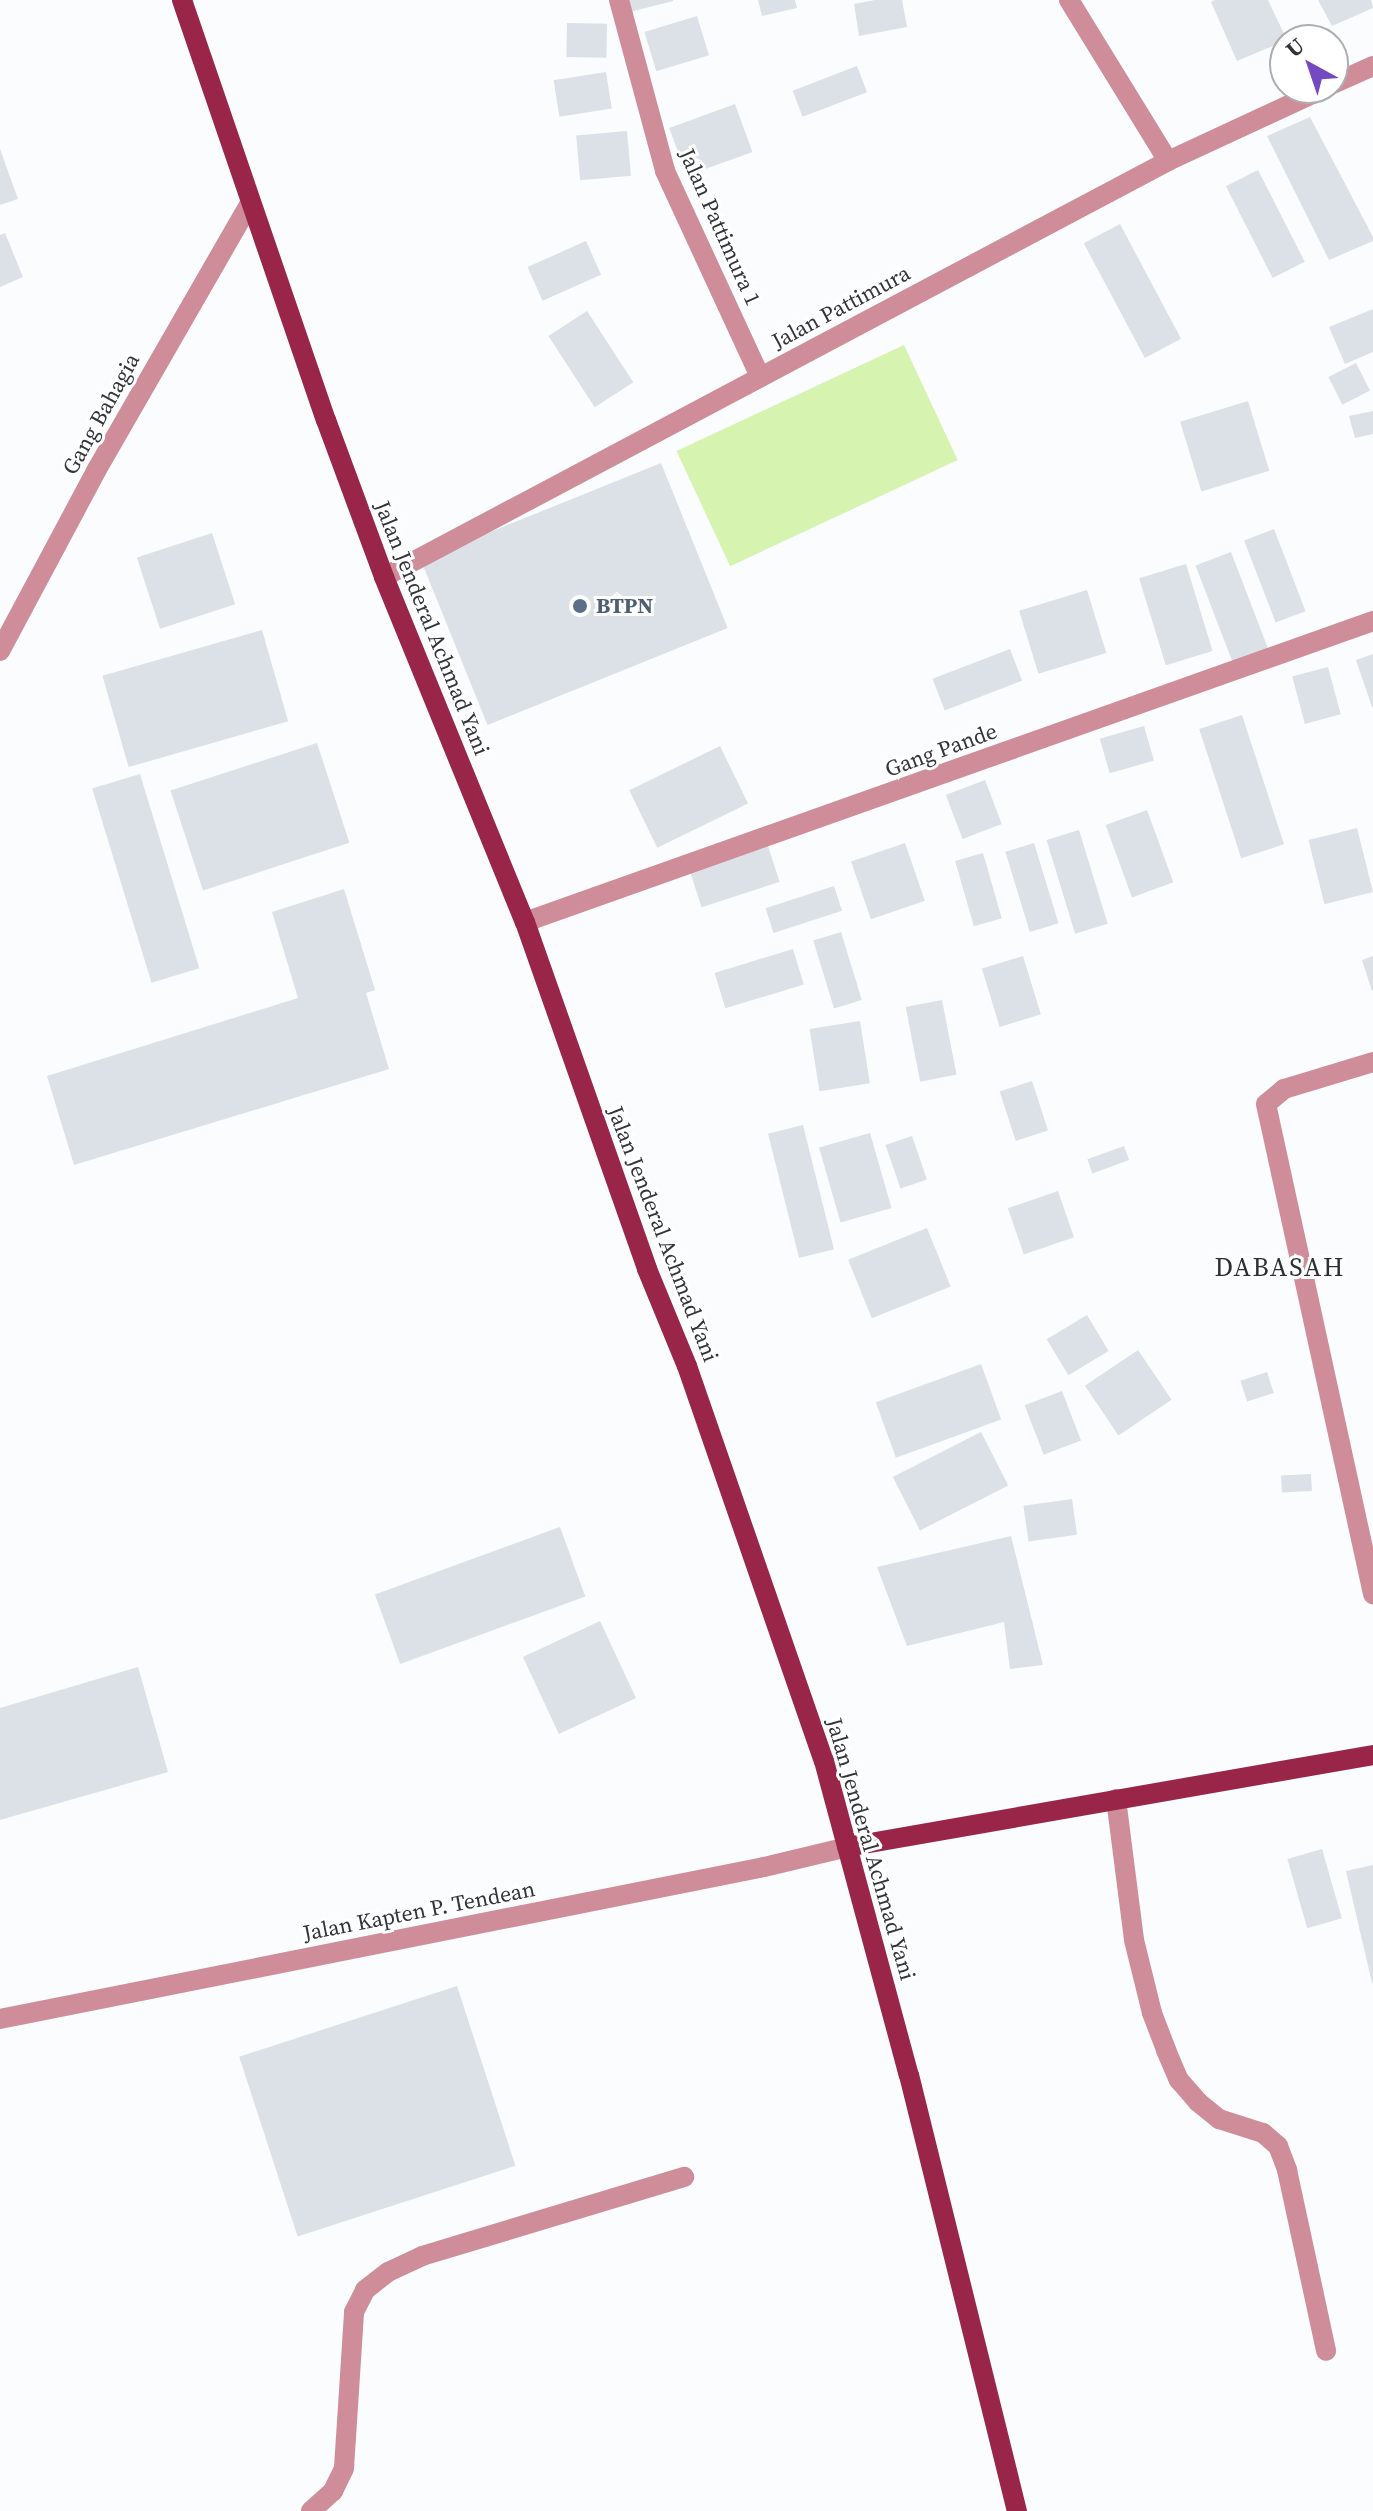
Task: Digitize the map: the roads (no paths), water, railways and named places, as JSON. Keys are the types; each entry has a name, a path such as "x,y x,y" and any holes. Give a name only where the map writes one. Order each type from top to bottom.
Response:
{"main road":[{"name":"Jalan Jenderal Achmad Yani","path":"182,0 326,420 384,577 525,922 647,1269 687,1366 824,1761 948,2227 1017,2511"},
{"path":"847,1847 1373,1755"}],"street":[{"name":"Jalan Pattimura 1","path":"619,0 665,171 760,377"},
{"path":"1069,0 1168,161"},
{"path":"1349,77 1373,66"},
{"name":"Jalan Pattimura","path":"384,577 1168,161 1291,104"},
{"name":"Gang Bahagia","path":"0,651 96,471 250,203"},
{"name":"Gang Pande","path":"525,922 1373,621"},
{"path":"1373,1062 1284,1089 1266,1104 1373,1594"},
{"path":"1116,1799 1134,1940 1152,2013 1166,2050 1179,2080 1198,2102 1219,2119 1263,2133 1283,2154 1326,2351"},
{"name":"Jalan Kapten P. Tendean","path":"0,2019 748,1870 847,1847"},
{"path":"311,2511 333,2491 344,2468 354,2312 365,2290 388,2272 422,2256 684,2177"}],"place":[{"name":"BTPN","path":"580,606"}],"district":[{"name":"DABASAH","path":"1280,1268"}]}
